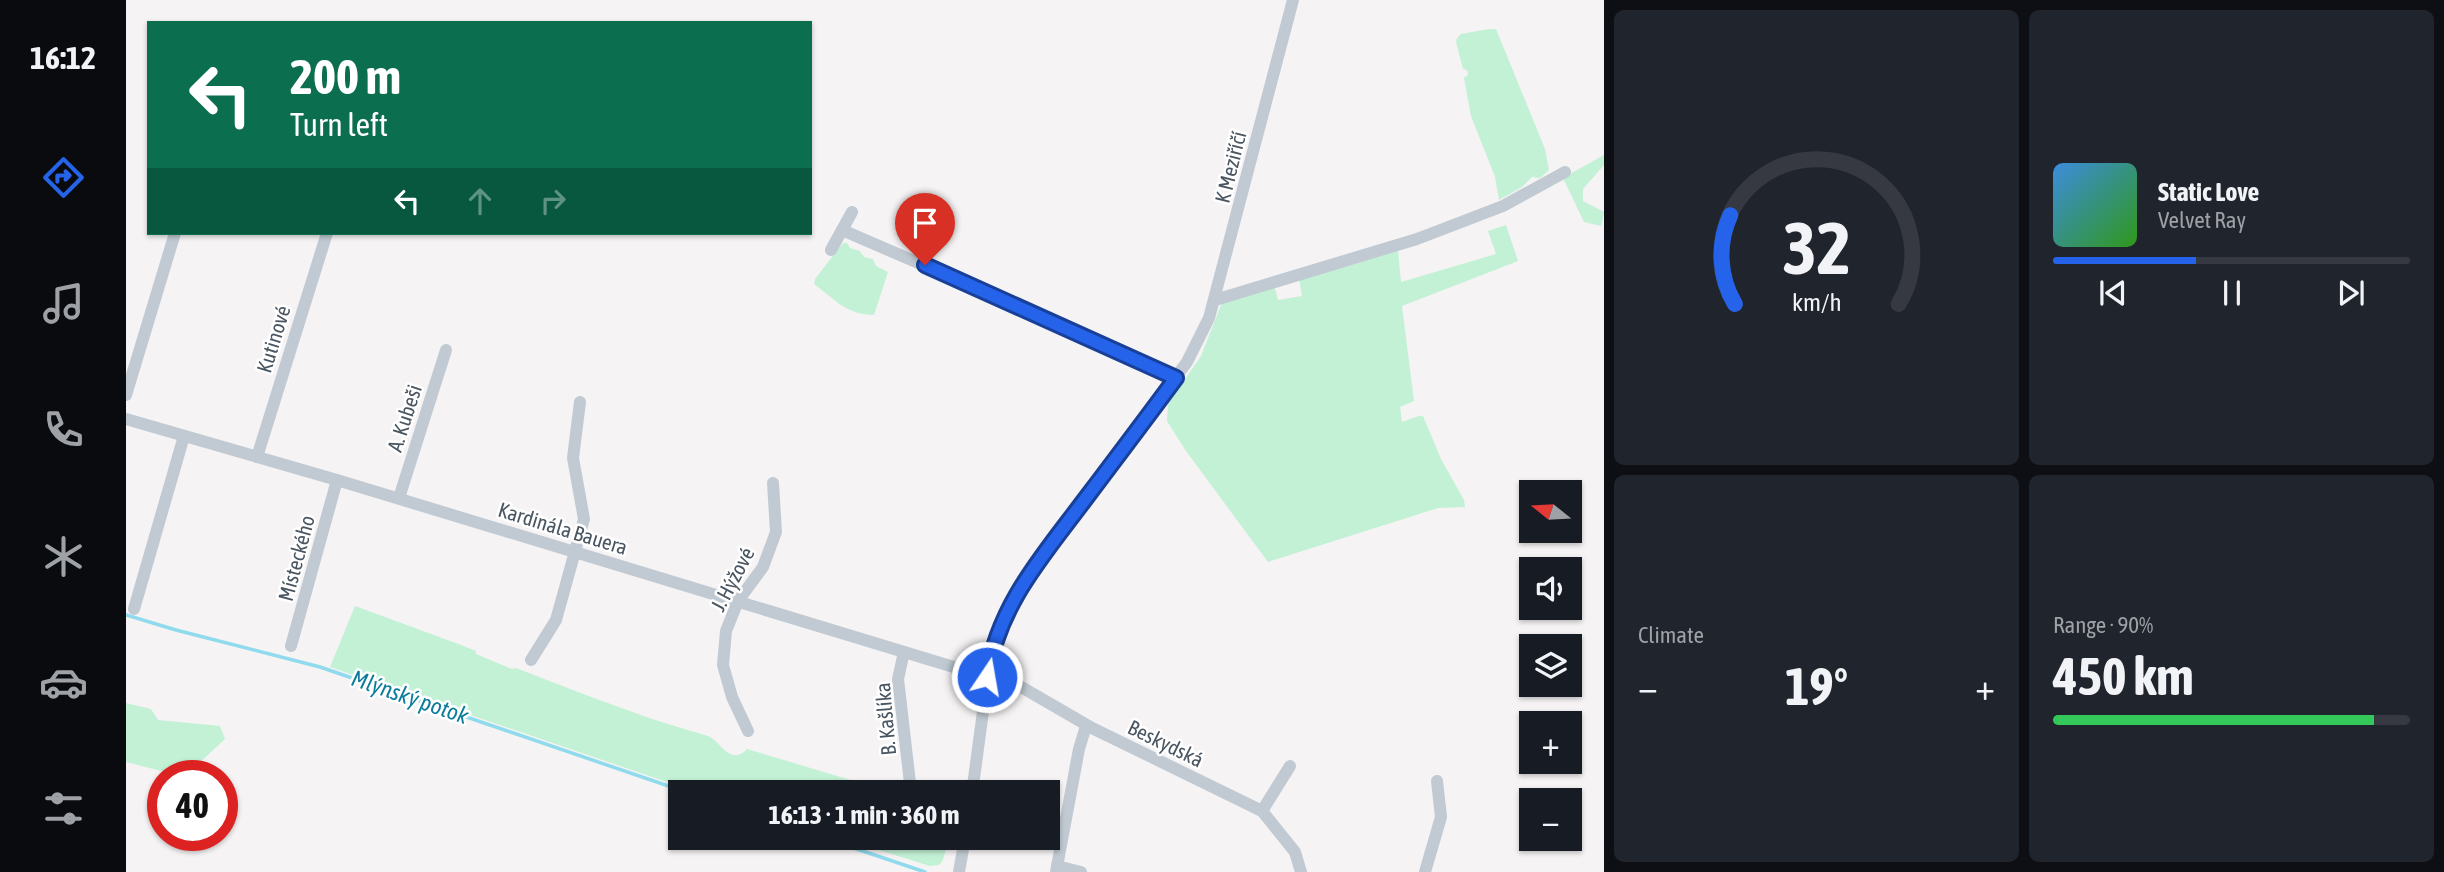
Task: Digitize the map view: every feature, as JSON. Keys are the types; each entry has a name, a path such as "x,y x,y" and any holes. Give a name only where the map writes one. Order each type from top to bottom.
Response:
{"street":[{"name":"K Meziříčí","path":"974,780 987,677 997,635 1013,599 1176,378 1199,342 1215,300 1293,0"},
{"path":"1215,300 1417,239 1503,206 1565,172"},
{"path":"831,250 852,212"},
{"path":"842,230 1037,314 1176,378"},
{"path":"126,395 174,235"},
{"name":"Kutinové","path":"257,457 326,235"},
{"name":"A. Kubeši","path":"399,498 446,350"},
{"path":"531,660 556,620 584,519 573,458 580,402"},
{"name":"Kardinála Bauera","path":"126,419 399,498 987,677"},
{"path":"134,609 184,436"},
{"name":"Místeckého","path":"291,646 337,480"},
{"name":"J. Hýžové","path":"748,731 732,697 723,665 726,631 738,601 763,567 776,532 774,483"},
{"name":"B. Kašlíka","path":"904,652 898,679 910,780"},
{"name":"Beskydská","path":"987,677 1028,690 1086,726 1262,811 1296,852 1301,872"},
{"path":"1081,872 1057,869 1080,745 1086,726"},
{"path":"1262,811 1290,766"},
{"path":"1424,872 1441,817 1437,781"},
{"path":"959,872 963,850"}],"green space":[{"path":"1496,29 1545,149 1549,170 1540,178 1532,177 1522,187 1499,200 1495,177 1471,116 1464,78 1468,75 1467,70 1463,69 1456,42 1461,34"},
{"path":"1604,155 1604,165 1583,189 1583,201 1604,212 1601,226 1584,222 1564,180 1566,176"},
{"path":"1506,225 1518,261 1402,306 1414,401 1400,407 1402,422 1423,416 1465,507 1438,508 1268,562 1167,421 1168,404 1201,356 1223,300 1274,285 1278,300 1302,296 1299,278 1398,250 1401,282 1496,254 1488,231"},
{"path":"843,243 860,251 864,257 873,259 876,266 888,272 874,315 848,309 814,284"},
{"path":"355,606 476,651 476,654 512,669 516,668 637,714 708,736 731,754 741,754 747,749 851,780 668,780 668,782 330,667"},
{"path":"126,703 151,709 158,720 220,726 225,739 202,760 147,760 147,767 126,762"},
{"path":"879,850 946,850 939,865 930,866"}],"waterway":[{"name":"Mlýnský potok","path":"126,615 320,667 668,786"},
{"name":"Mlýnský potok","path":"860,850 925,872"}],"route":[{"path":"925,265 1176,378 1013,599 997,635 987,677"}]}
